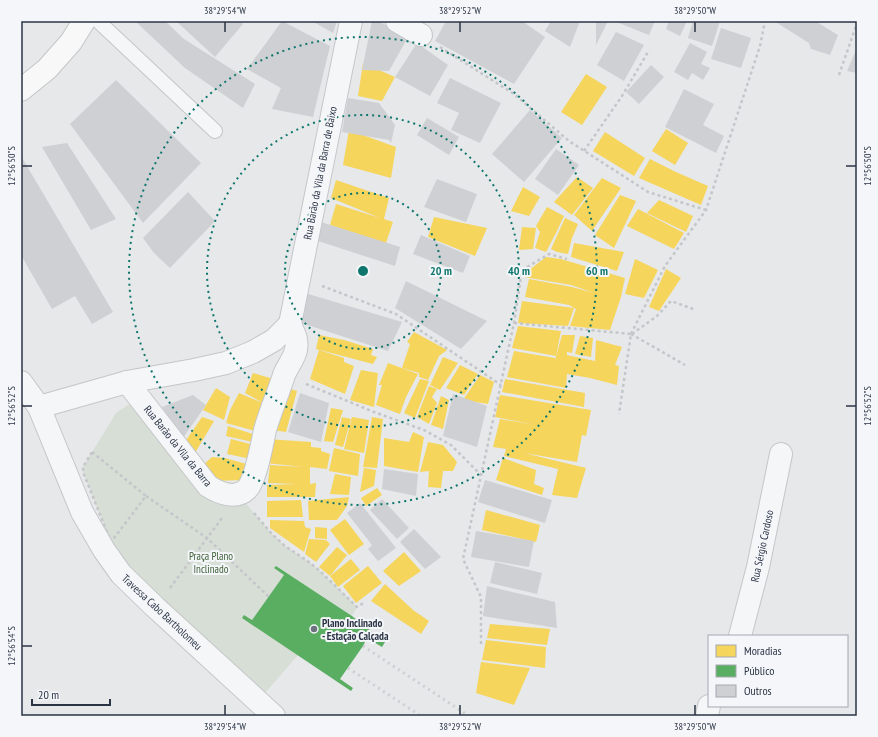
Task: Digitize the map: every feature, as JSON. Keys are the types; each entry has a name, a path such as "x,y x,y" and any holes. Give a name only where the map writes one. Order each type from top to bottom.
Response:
{"main road":[{"path":"21,90 47,69 71,42 84,21"}],"street":[{"name":"Rua Barão da Vila da Barra de Baixo","path":"290,324 351,21"},
{"path":"397,21 421,35"},
{"path":"38,407 127,382 226,363 253,352 274,340 290,324 297,341 296,352 285,374 274,404 254,476 248,489 239,495"},
{"name":"Travessa Cabo Bartholomeu","path":"21,382 38,407 82,512 100,544 121,574 274,716"},
{"name":"Rua Barão da Vila da Barra","path":"127,382 208,486 217,492 226,495 239,495"},
{"name":"Rua Sérgio Cardoso","path":"740,635 758,567 781,454"}],"lane":[{"path":"98,21 214,131"}],"path":[{"path":"619,414 631,334 665,266 706,210 760,46 765,21"},
{"path":"839,75 857,23"},
{"path":"421,35 514,94 570,141 648,192 706,210"},
{"path":"584,151 622,96 648,52"},
{"path":"481,644 481,597 463,559 514,323 522,270 549,254 567,259"},
{"path":"300,277 396,314 501,385"},
{"path":"631,334 658,316 671,300 696,310"},
{"path":"514,323 631,334 685,365"},
{"path":"285,374 374,412 424,430 451,445 482,475"},
{"path":"146,496 111,542 83,472 83,467 92,452 146,496 207,538 269,597"},
{"path":"155,607 239,495 272,534 285,546 320,571 357,607 365,602"}],"green space":[{"name":"Praça Plano Inclinado","path":"128,405 135,405 175,451 243,500 272,534 285,546 320,571 357,607 352,616 276,566 274,568 284,575 252,620 244,615 243,618 298,655 265,693 130,574 112,545 83,472 83,467 116,413"}],"building: Moradias":[{"path":"363,63 395,77 382,101 358,96"},
{"path":"586,74 607,87 582,125 561,112"},
{"path":"666,129 688,143 675,165 652,151"},
{"path":"349,130 396,147 391,178 343,165"},
{"path":"605,132 645,158 634,176 593,151"},
{"path":"650,159 708,186 701,205 639,178"},
{"path":"577,177 593,188 572,215 554,202"},
{"path":"602,178 621,188 592,231 574,215"},
{"path":"336,180 389,198 384,219 393,222 386,243 330,225 336,204 380,218 331,198"},
{"path":"523,187 540,197 529,216 511,211"},
{"path":"620,195 636,201 614,248 595,235"},
{"path":"659,200 693,216 686,232 647,213"},
{"path":"547,207 564,216 546,252 535,248 540,232 536,226"},
{"path":"638,209 684,233 674,249 627,226"},
{"path":"434,217 487,228 475,256 428,237"},
{"path":"565,218 578,224 572,238 568,254 551,249"},
{"path":"522,227 536,228 533,249 519,250"},
{"path":"574,243 624,252 617,271 571,257"},
{"path":"546,257 561,259 625,278 621,297 610,330 570,326 576,309 569,305 525,297 529,279 572,287 594,293 571,285 524,277 524,274"},
{"path":"635,259 658,270 644,298 625,294"},
{"path":"666,269 681,278 659,311 649,307"},
{"path":"522,301 574,308 568,326 518,323"},
{"path":"518,326 561,331 556,356 512,348"},
{"path":"414,332 447,350 439,356 428,380 419,377 419,373 402,368 410,344 407,342"},
{"path":"319,335 344,340 373,349 371,355 377,357 373,364 316,349"},
{"path":"562,335 575,335 572,353 567,352 567,355 595,361 596,340 622,347 615,365 619,366 617,385 567,374 566,388 507,377 514,351 555,358 555,360"},
{"path":"580,336 593,338 591,357 575,354"},
{"path":"319,350 344,358 344,362 354,366 345,394 310,379"},
{"path":"443,357 458,363 440,390 430,385"},
{"path":"388,363 418,374 406,397 400,414 376,405 382,385 379,385"},
{"path":"460,365 478,374 464,395 446,388"},
{"path":"361,370 378,373 374,407 350,400"},
{"path":"253,373 277,380 259,432 226,423 230,410 239,393 265,404 245,393"},
{"path":"480,375 494,382 488,404 463,400"},
{"path":"420,379 429,381 415,418 404,413"},
{"path":"505,379 585,393 584,407 502,392"},
{"path":"429,386 437,389 432,397 437,403 429,424 417,417"},
{"path":"285,387 297,391 286,432 272,430"},
{"path":"216,388 230,397 224,420 203,410"},
{"path":"500,395 591,410 586,436 582,435 577,462 524,453 586,468 577,498 552,495 558,469 504,456 506,449 493,447 500,419 536,425 495,417"},
{"path":"441,396 449,400 443,429 431,425"},
{"path":"331,408 343,410 333,442 324,441"},
{"path":"202,417 214,421 195,453 182,446"},
{"path":"342,417 351,419 343,447 335,445"},
{"path":"352,417 369,420 364,453 344,449"},
{"path":"372,417 383,419 377,468 363,467"},
{"path":"228,426 259,436 257,443 226,436"},
{"path":"413,432 424,437 418,472 384,466 384,438 409,442"},
{"path":"231,439 258,446 256,460 227,454"},
{"path":"267,439 311,442 311,447 321,448 321,451 330,454 327,469 310,467 310,484 316,483 315,497 267,497 267,485 296,484 268,483 270,465 303,467 266,463"},
{"path":"428,442 443,445 457,462 453,471 443,471 441,488 428,487 429,471 420,472"},
{"path":"334,448 360,454 358,476 329,471"},
{"path":"212,457 225,458 250,465 247,480 212,481 201,467"},
{"path":"503,458 536,470 534,484 544,488 542,495 496,480"},
{"path":"364,468 376,470 374,486 360,492"},
{"path":"335,474 351,477 349,495 330,494"},
{"path":"377,488 382,495 366,506 361,498"},
{"path":"349,497 347,506 337,520 309,520 308,501"},
{"path":"301,500 303,517 267,517 267,501"},
{"path":"486,510 540,525 536,542 482,530"},
{"path":"345,519 364,544 349,555 330,530"},
{"path":"270,520 304,521 305,527 311,529 304,552 270,528"},
{"path":"315,527 327,528 327,539 315,538"},
{"path":"309,539 326,540 330,544 316,562 305,554"},
{"path":"337,547 347,555 330,576 319,567"},
{"path":"404,552 421,571 399,586 383,571"},
{"path":"351,559 360,570 338,587 330,576"},
{"path":"368,566 382,583 356,603 343,586"},
{"path":"385,584 413,610 429,621 421,634 371,601"},
{"path":"490,624 550,629 547,645 487,638"},
{"path":"486,640 546,647 545,668 482,660"},
{"path":"481,662 530,668 514,705 476,693"}],"building: Público":[{"name":"Plano Inclinado - Estação Calçada","path":"276,566 352,616 385,642 382,647 367,638 340,679 353,688 351,691 242,618 244,615 252,620 284,575 274,568"}],"building: Outros":[{"path":"135,21 165,21 184,39 255,84 243,108 185,68"},
{"path":"176,21 239,21 243,24 215,57"},
{"path":"282,21 330,46 313,117 272,109 281,88 247,69"},
{"path":"312,21 337,21 333,33"},
{"path":"372,21 378,21 408,37 389,71 362,70"},
{"path":"446,21 522,21 545,37 514,84 435,41"},
{"path":"551,21 580,21 570,47 545,31"},
{"path":"596,21 608,21 596,45"},
{"path":"614,21 655,21 649,35"},
{"path":"669,21 687,21 680,36 666,29"},
{"path":"693,21 720,21 712,46 688,38"},
{"path":"774,21 815,21 838,35 830,55 811,49 809,43"},
{"path":"721,28 751,38 741,68 711,59"},
{"path":"616,32 644,45 624,81 597,65"},
{"path":"417,43 448,65 430,96 395,77"},
{"path":"690,43 707,52 701,64 710,68 703,80 692,73 688,80 674,72"},
{"path":"857,48 857,73 847,71"},
{"path":"651,65 664,77 639,104 626,92"},
{"path":"450,78 501,103 480,143 451,130 459,113 437,103"},
{"path":"116,80 201,163 143,223 70,124"},
{"path":"684,89 714,104 703,125 724,136 716,153 665,127"},
{"path":"348,98 379,103 395,125 391,143 389,140 342,132"},
{"path":"530,110 562,138 524,182 492,154"},
{"path":"427,118 459,137 449,155 417,135"},
{"path":"67,143 116,219 91,230 42,147"},
{"path":"556,149 579,165 558,195 535,179"},
{"path":"21,156 113,312 92,324 75,296 52,309 21,255"},
{"path":"437,179 477,194 466,222 424,207"},
{"path":"188,192 215,221 170,268 154,253 143,238"},
{"path":"321,222 400,247 395,266 315,240"},
{"path":"421,235 470,256 463,273 413,254"},
{"path":"406,281 487,321 461,349 395,308"},
{"path":"305,293 402,322 388,351 298,322"},
{"path":"300,393 329,403 321,442 288,432"},
{"path":"453,394 487,406 477,447 443,436"},
{"path":"193,395 206,405 183,438 162,407"},
{"path":"384,469 418,474 416,496 382,489"},
{"path":"485,480 552,500 545,523 478,502"},
{"path":"382,499 409,528 397,539 370,510"},
{"path":"360,503 396,548 378,561 368,549 372,545 347,513"},
{"path":"414,529 441,557 425,569 400,542"},
{"path":"476,531 534,541 529,567 471,557"},
{"path":"495,562 542,573 537,594 490,583"},
{"path":"487,586 555,602 557,628 483,616"}],"railway":[{"path":"363,646 469,716"},
{"path":"348,668 421,716"}],"place":[{"name":"Plano Inclinado - Estação Calçada","path":"314,629"}]}
